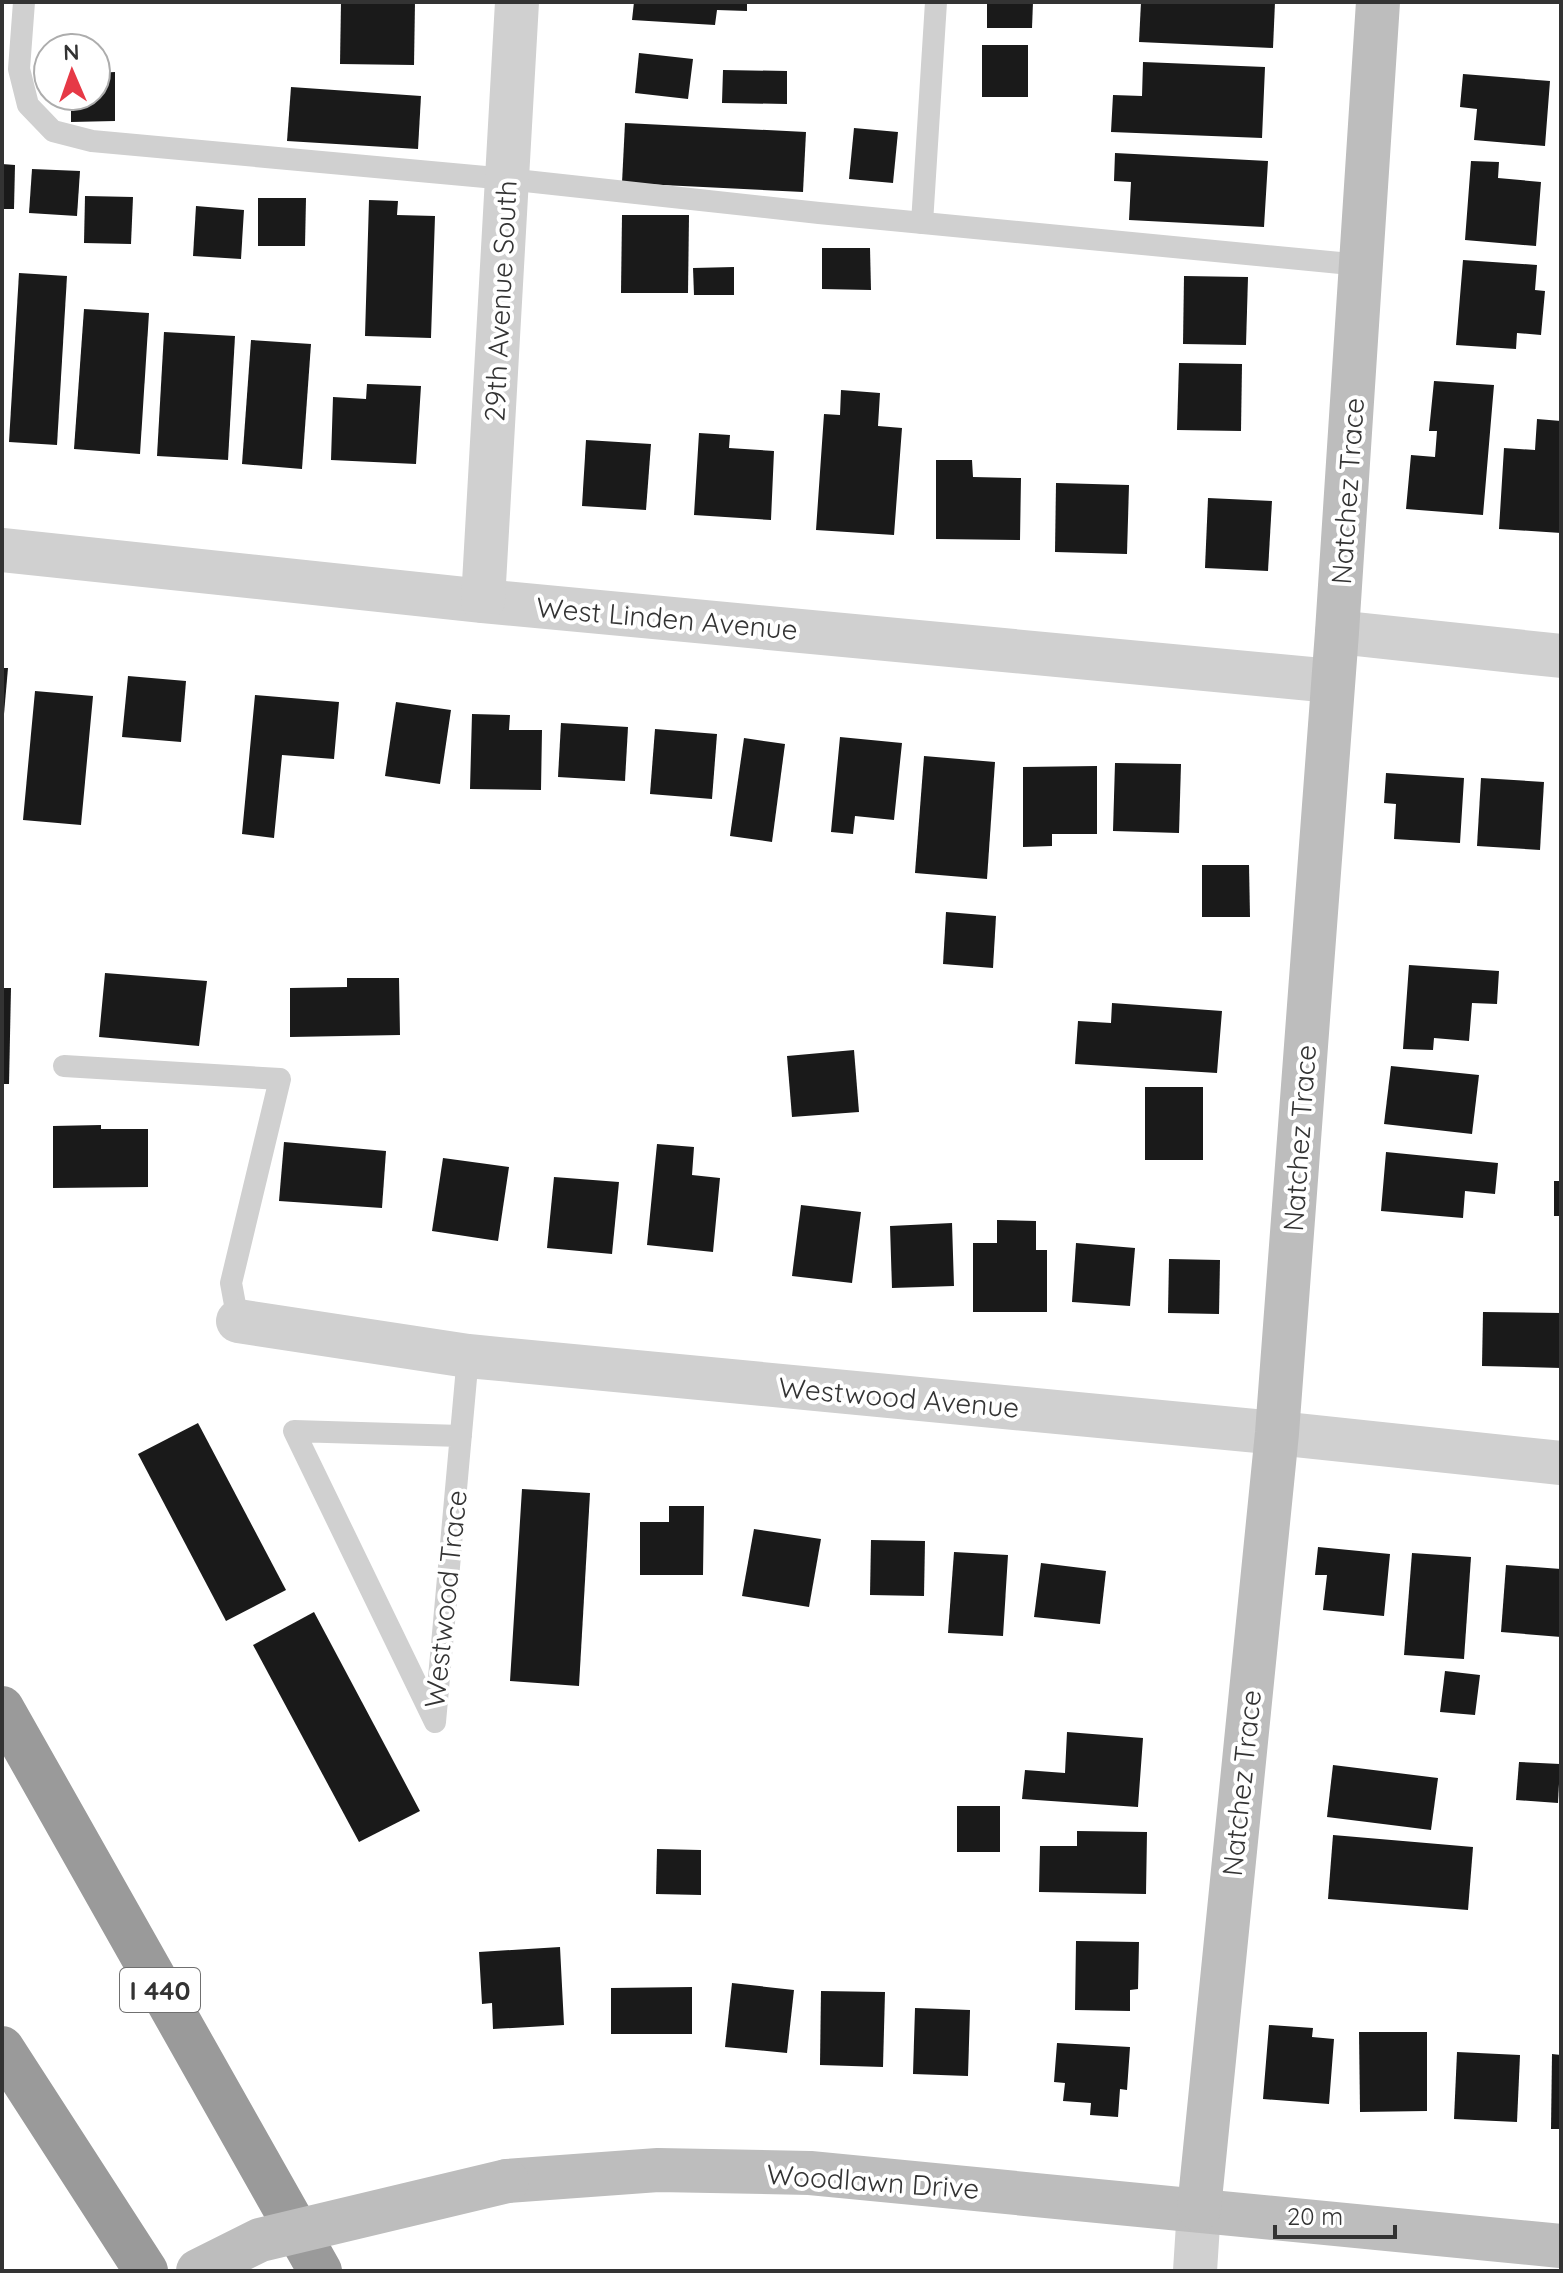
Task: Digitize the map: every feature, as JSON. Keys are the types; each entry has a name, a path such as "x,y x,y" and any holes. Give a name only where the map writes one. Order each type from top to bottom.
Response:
{"highway":[{"name":"I 440","path":"2,1708 320,2271"},
{"path":"2,2048 146,2271"}],"main road":[{"name":"Natchez Trace","path":"1199,2209 1277,1433 1337,632 1378,2"},
{"name":"Woodlawn Drive","path":"198,2271 260,2240 507,2181 658,2170 810,2173 1561,2246"}],"street":[{"name":"29th Avenue South","path":"483,601 517,2"},
{"name":"West Linden Avenue","path":"2,550 483,601 1332,681"},
{"path":"1337,632 1561,656"},
{"name":"Westwood Avenue","path":"238,1321 468,1356 1561,1463"},
{"name":"Natchez Trace","path":"1195,2271 1199,2209"}],"lane":[{"path":"24,2 19,69 28,105 53,131 92,141 507,179 1361,265"},
{"path":"922,223 936,2"},
{"path":"64,1066 280,1079 231,1283 238,1321"},
{"name":"Westwood Trace","path":"461,1436 294,1431 435,1722 461,1436 468,1356"}],"building":[{"path":"341,2 415,2 414,65 340,64"},
{"path":"634,2 747,2 747,11 717,10 715,25 632,20"},
{"path":"987,2 1033,2 1032,28 987,28"},
{"path":"1141,2 1275,2 1273,48 1139,42"},
{"path":"982,45 1028,45 1028,97 982,97"},
{"path":"639,53 693,59 688,99 635,93"},
{"path":"1143,62 1265,67 1262,138 1111,132 1113,95 1142,96"},
{"path":"723,70 787,71 787,104 722,103"},
{"path":"112,72 115,72 115,121 71,122 71,112 112,112"},
{"path":"1463,74 1550,81 1545,146 1474,140 1477,109 1460,107"},
{"path":"291,87 421,96 418,149 287,141"},
{"path":"625,123 806,132 803,192 622,183"},
{"path":"854,128 898,132 893,183 849,179"},
{"path":"1115,153 1268,161 1264,227 1129,220 1131,182 1114,181"},
{"path":"1471,161 1499,162 1498,178 1541,182 1536,246 1465,240"},
{"path":"2,164 15,165 14,209 2,209"},
{"path":"32,169 80,171 77,216 29,213"},
{"path":"85,196 133,197 131,244 84,243"},
{"path":"258,198 306,198 305,246 258,246"},
{"path":"369,200 398,201 397,215 435,216 431,338 365,336"},
{"path":"196,206 244,210 241,259 193,256"},
{"path":"622,215 689,215 688,293 621,293"},
{"path":"822,248 870,248 871,290 822,289"},
{"path":"1463,260 1537,265 1535,290 1545,291 1541,335 1517,333 1516,349 1456,345"},
{"path":"734,267 734,295 694,295 693,268"},
{"path":"19,273 67,276 57,445 9,442"},
{"path":"1184,276 1248,277 1246,345 1183,344"},
{"path":"84,309 149,313 140,454 74,449"},
{"path":"164,332 235,336 228,460 157,456"},
{"path":"251,340 311,344 302,469 242,464"},
{"path":"1179,363 1242,364 1241,431 1177,430"},
{"path":"1434,381 1494,385 1483,515 1406,509 1411,455 1435,457 1437,431 1429,431"},
{"path":"367,384 421,386 416,464 331,460 333,397 366,399"},
{"path":"841,390 880,393 878,426 902,428 894,535 816,530 824,414 840,415"},
{"path":"1537,419 1561,421 1561,533 1499,529 1504,448 1535,450"},
{"path":"699,433 730,435 729,448 774,451 771,520 694,515"},
{"path":"586,440 651,444 646,510 582,506"},
{"path":"936,460 972,460 973,477 1021,478 1020,540 936,539"},
{"path":"1056,483 1129,485 1127,554 1055,552"},
{"path":"1208,498 1272,501 1268,571 1205,568"},
{"path":"2,668 8,668 4,714 2,714"},
{"path":"128,676 186,681 181,742 122,737"},
{"path":"35,691 93,696 81,825 23,820"},
{"path":"255,695 339,702 334,759 282,755 274,838 242,834"},
{"path":"396,702 451,710 440,784 385,776"},
{"path":"472,714 510,715 509,730 542,730 541,790 470,789"},
{"path":"561,723 628,727 625,781 558,777"},
{"path":"655,729 717,734 712,799 650,794"},
{"path":"840,737 902,743 894,820 855,816 853,834 831,832"},
{"path":"744,738 785,744 772,842 730,836"},
{"path":"924,756 995,762 987,879 915,873"},
{"path":"1115,763 1181,764 1179,833 1113,831"},
{"path":"1097,766 1097,834 1052,834 1052,846 1023,847 1023,767"},
{"path":"1386,773 1464,778 1460,843 1394,839 1396,804 1384,803"},
{"path":"1481,778 1544,782 1540,850 1477,846"},
{"path":"1202,865 1249,865 1250,917 1202,917"},
{"path":"946,912 996,916 993,968 943,964"},
{"path":"1409,965 1499,971 1497,1004 1472,1003 1469,1041 1434,1038 1433,1050 1403,1049"},
{"path":"105,973 207,981 199,1046 99,1037"},
{"path":"347,978 399,978 400,1035 290,1037 290,988 347,987"},
{"path":"2,988 11,988 9,1084 2,1084"},
{"path":"1112,1003 1222,1011 1217,1073 1075,1064 1078,1021 1111,1023"},
{"path":"854,1050 859,1112 792,1117 787,1056"},
{"path":"1391,1066 1479,1075 1472,1134 1384,1124"},
{"path":"1145,1087 1203,1087 1203,1160 1145,1160"},
{"path":"101,1125 101,1129 148,1129 148,1187 53,1188 53,1126"},
{"path":"284,1142 386,1151 382,1208 279,1201"},
{"path":"657,1144 694,1147 692,1175 720,1178 713,1252 647,1245"},
{"path":"1386,1152 1498,1163 1495,1194 1465,1191 1463,1218 1381,1211"},
{"path":"443,1158 509,1167 498,1241 432,1231"},
{"path":"554,1177 619,1182 612,1254 547,1248"},
{"path":"1554,1181 1561,1181 1561,1216 1554,1216"},
{"path":"801,1205 861,1212 852,1283 792,1276"},
{"path":"997,1220 1036,1221 1036,1250 1047,1250 1047,1312 973,1312 973,1243 997,1243"},
{"path":"952,1223 954,1286 892,1288 890,1226"},
{"path":"1076,1243 1135,1248 1130,1306 1072,1302"},
{"path":"1169,1259 1220,1260 1219,1314 1168,1313"},
{"path":"1483,1312 1561,1313 1561,1368 1482,1366"},
{"path":"198,1423 286,1590 226,1621 138,1454"},
{"path":"522,1489 590,1493 579,1686 510,1681"},
{"path":"669,1506 704,1506 703,1575 640,1575 640,1522 669,1522"},
{"path":"754,1529 821,1539 809,1607 742,1596"},
{"path":"871,1540 925,1541 924,1596 870,1595"},
{"path":"1318,1547 1390,1554 1384,1616 1323,1610 1327,1575 1315,1575"},
{"path":"954,1552 1008,1555 1003,1636 948,1633"},
{"path":"1412,1553 1471,1557 1464,1659 1404,1655"},
{"path":"1041,1563 1106,1571 1100,1624 1034,1617"},
{"path":"1506,1565 1561,1569 1561,1637 1501,1632"},
{"path":"314,1612 420,1811 359,1842 253,1645"},
{"path":"1445,1671 1480,1675 1475,1715 1440,1712"},
{"path":"1067,1732 1143,1738 1138,1807 1022,1799 1025,1770 1065,1773"},
{"path":"1519,1762 1560,1764 1558,1803 1516,1800"},
{"path":"1333,1765 1438,1778 1431,1830 1327,1817"},
{"path":"957,1806 1000,1806 1000,1852 957,1852"},
{"path":"1077,1831 1147,1832 1146,1894 1039,1892 1040,1846 1077,1846"},
{"path":"1333,1835 1473,1847 1468,1910 1328,1899"},
{"path":"657,1849 701,1850 701,1895 656,1894"},
{"path":"1076,1941 1139,1942 1138,1989 1130,1990 1130,2011 1075,2010"},
{"path":"560,1947 564,2025 493,2029 492,2003 482,2004 479,1952"},
{"path":"732,1983 794,1990 787,2053 725,2047"},
{"path":"692,1987 692,2034 611,2034 611,1988"},
{"path":"821,1991 885,1992 883,2067 820,2065"},
{"path":"915,2008 970,2010 968,2076 913,2074"},
{"path":"1269,2025 1313,2028 1312,2037 1334,2039 1329,2104 1263,2099"},
{"path":"1359,2032 1427,2032 1427,2111 1360,2112"},
{"path":"1057,2043 1130,2047 1127,2090 1120,2089 1118,2117 1090,2115 1091,2103 1063,2101 1065,2083 1054,2082"},
{"path":"1457,2052 1520,2055 1517,2122 1454,2119"},
{"path":"1552,2054 1561,2055 1561,2129 1551,2129"}]}
